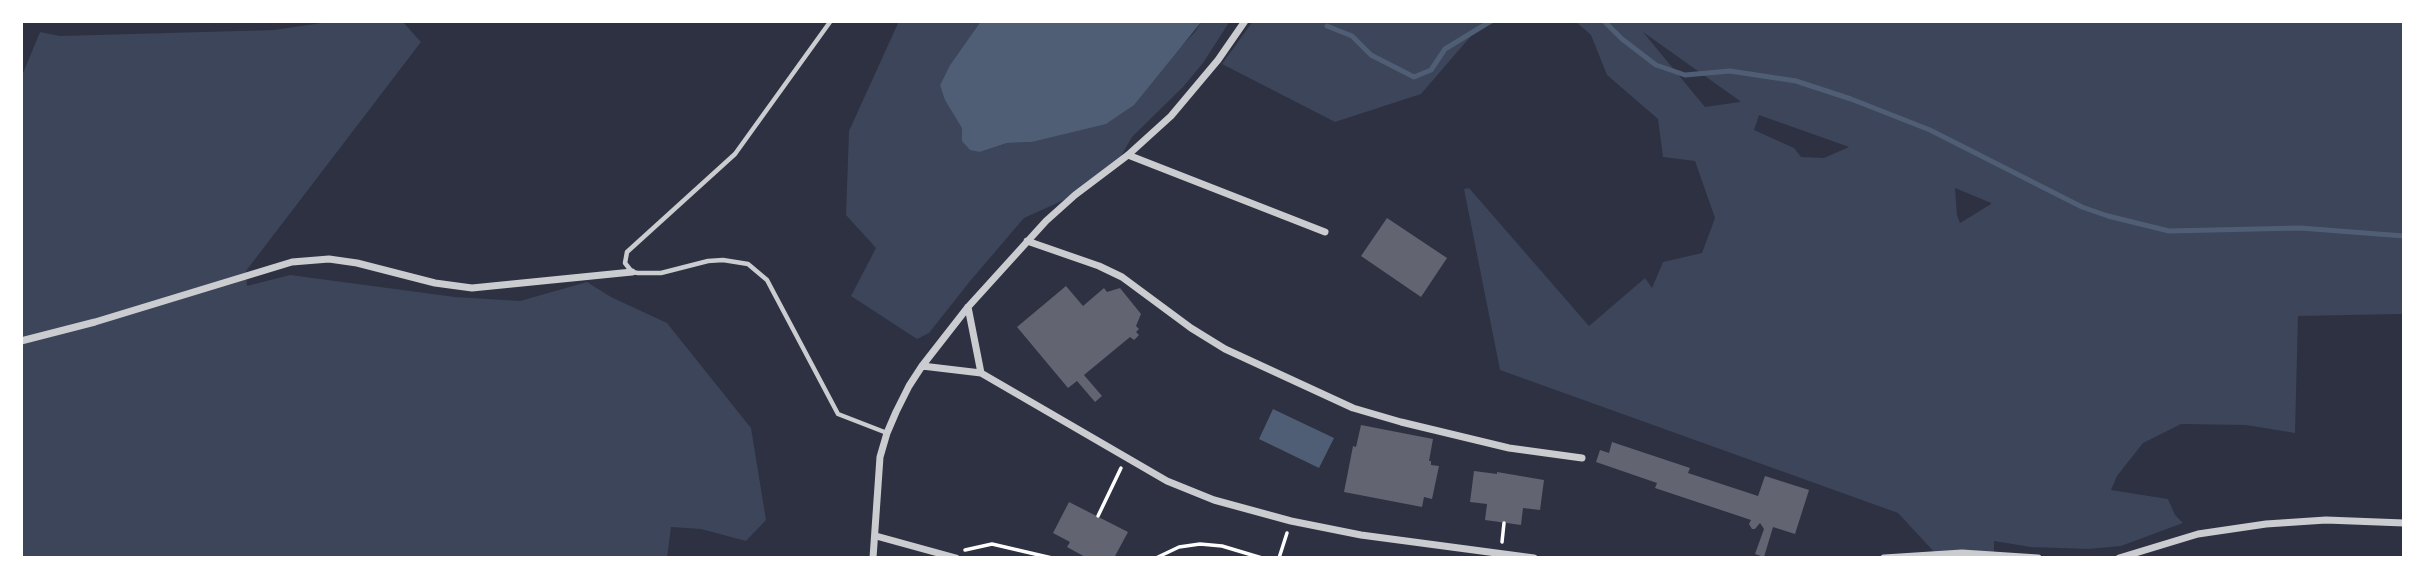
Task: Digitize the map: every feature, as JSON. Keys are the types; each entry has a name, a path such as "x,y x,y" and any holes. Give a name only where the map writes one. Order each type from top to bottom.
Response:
{"street":[{"path":"873,558 880,457 887,433 909,386 922,366 968,307 1027,241 1075,195 1128,155 1171,116 1218,60 1245,21"},
{"path":"1128,155 1325,232"},
{"path":"1027,241 1099,266 1122,277 1191,328 1225,349 1353,408 1509,448 1582,458"},
{"path":"21,341 95,322 292,262 329,259 357,263 435,283 472,288 632,272"},
{"path":"968,307 981,373"},
{"path":"922,366 981,373 1186,490 1271,516 1361,535 1534,558"},
{"path":"2119,558 2198,534 2266,524 2326,520 2404,523"},
{"path":"876,536 956,558"},
{"path":"1884,558 1962,553 2038,558"}],"lane":[{"path":"830,22 735,154 627,252 625,263 632,272 661,273 708,261 723,260 748,264 767,280 838,414 887,433"}],"path":[{"path":"1098,516 1126,458"},
{"path":"1279,558 1287,534"},
{"path":"945,555 992,544 1052,558"},
{"path":"1156,558 1179,547 1200,544 1223,546 1262,558"}],"shaded area":[{"path":"335,21 402,21 421,42 246,271 247,286 290,275 455,297 520,301 587,282 611,297 667,323 751,428 766,520 746,541 701,529 671,527 667,558 21,558 21,78 40,32 60,36 274,30"},
{"path":"899,21 981,21 950,65 940,85 980,152 1007,143 1032,142 1106,123 1195,32 1202,21 1230,21 1203,63 1183,87 1132,137 1121,156 1075,195 1024,218 929,333 917,339 851,296 876,248 846,215 849,131"},
{"path":"981,21 1202,21 1134,105 1106,124 1032,142 1007,143 980,152 970,150 962,141 962,128 945,100 940,85 950,65"},
{"path":"1253,21 1484,21 1421,94 1335,122 1222,64"},
{"path":"1575,21 2404,21 2404,314 2298,316 2295,433 2246,425 2181,424 2143,443 2117,476 2111,490 2168,499 2175,515 2183,523 2121,546 2088,549 2031,547 1994,541 1994,554 1936,554 1898,513 1500,370 1464,189 1469,188 1589,326 1645,278 1652,288 1663,262 1702,253 1715,218 1695,161 1663,157 1658,119 1607,75 1591,35","holes":["1643,32 1740,101 1740,102 1705,107","1759,115 1849,147 1824,158 1801,157 1794,148 1754,130","1955,188 1991,203 1960,223"]},
{"path":"1273,409 1334,438 1319,468 1259,439"}],"building":[{"path":"1387,218 1447,258 1421,297 1361,256"},
{"path":"1066,286 1083,306 1104,288 1107,292 1120,288 1141,314 1136,326 1139,335 1134,340 1130,337 1084,375 1102,396 1095,402 1077,381 1068,388 1017,327"},
{"path":"1361,425 1433,439 1429,461 1431,465 1439,466 1432,499 1424,497 1422,507 1344,492 1353,446 1356,447"},
{"path":"1612,442 1690,468 1688,473 1758,496 1765,476 1809,490 1795,534 1773,527 1764,557 1755,554 1764,529 1760,523 1752,529 1749,524 1751,520 1655,488 1657,483 1596,462 1600,450 1609,453"},
{"path":"1474,471 1544,480 1540,510 1523,508 1521,525 1485,520 1487,504 1470,502"},
{"path":"1069,502 1128,532 1114,558 1087,558 1067,547 1070,542 1053,533"}],"waterway":[{"path":"1327,26 1352,36 1371,55 1414,77 1431,70 1445,49 1491,21"},
{"path":"1604,21 1622,39 1656,65 1685,75 1730,71 1796,81 1851,99 1930,130 2082,207 2108,216 2169,231 2300,228 2404,236"}]}
